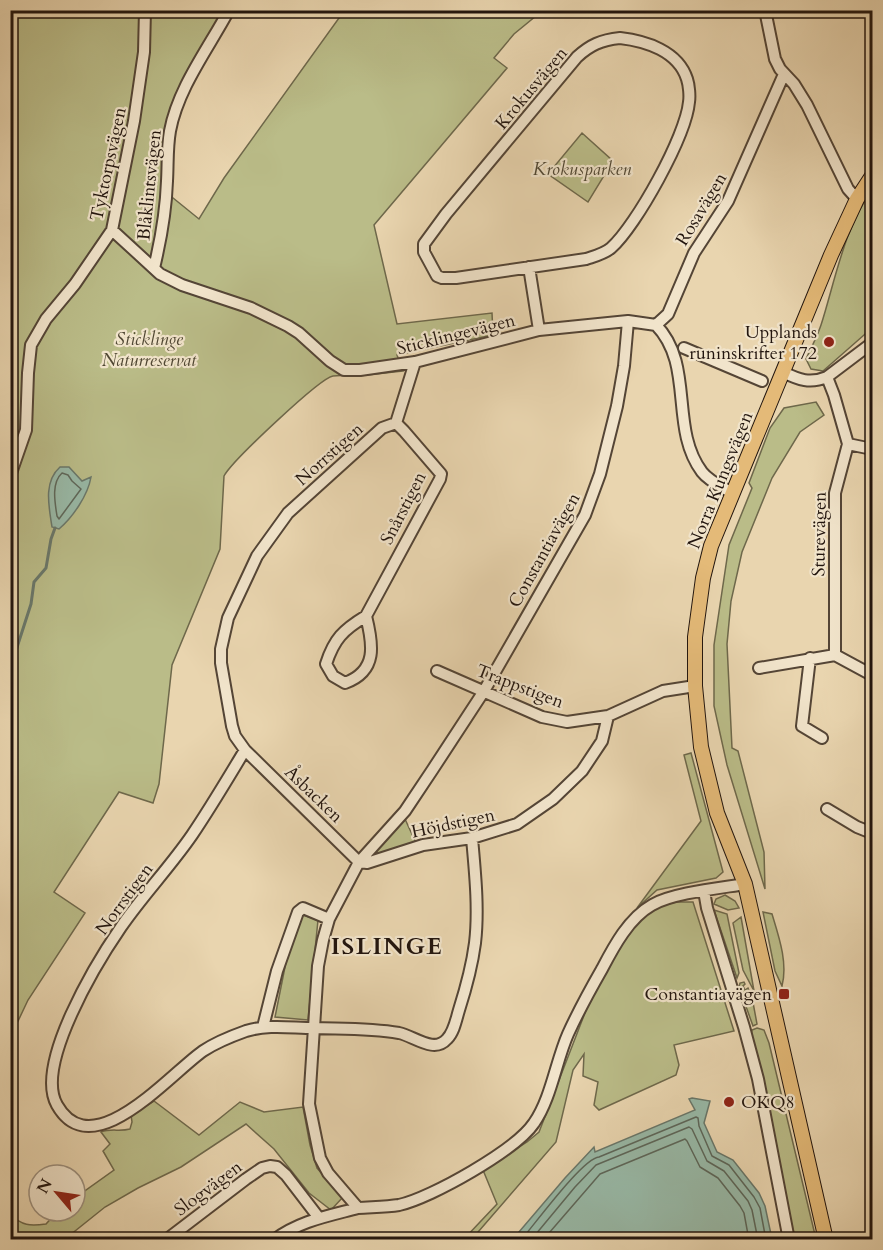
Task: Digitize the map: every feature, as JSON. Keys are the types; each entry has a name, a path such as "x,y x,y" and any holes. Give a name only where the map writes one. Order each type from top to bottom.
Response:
{"main road":[{"name":"Norra Kungsvägen","path":"826,1239 745,884 714,802 701,747 694,686 694,637 703,578 711,546 831,255 857,199 873,176"}],"street":[{"name":"Tyktorpsvägen","path":"10,476 26,430 31,345 46,319 75,284 112,230 134,121 144,52 145,10"},
{"name":"Blåklintsvägen","path":"154,268 166,200 167,147 170,129 177,106 190,79 229,10"},
{"path":"765,10 775,59 807,105 848,189 857,199"},
{"name":"Krokusvägen","path":"620,38 636,40 669,54 687,79 689,101 685,120 660,177 619,240 608,250 586,259 529,267 442,278 434,271 424,252 424,244 584,50 602,40 620,38"},
{"name":"Rosavägen","path":"656,324 668,314 694,253 728,201 784,74"},
{"name":"Sticklingevägen","path":"112,230 160,274 182,285 251,308 288,326 299,333 330,362 344,370 415,362 539,330 628,321 656,324"},
{"path":"529,267 539,330"},
{"name":"Constantiavägen","path":"358,1208 328,1173 317,1149 309,1104 318,966 322,940 329,919 359,862 405,811 483,691 573,538 593,496 617,406 624,366 628,321"},
{"path":"656,324 670,341 677,363 687,438 692,453 703,473 732,493"},
{"path":"783,372 811,382 827,377 873,343"},
{"path":"684,348 762,381"},
{"path":"396,423 415,362"},
{"path":"827,377 848,444 873,449"},
{"name":"Snårstigen","path":"366,616 372,642 371,660 357,678 345,683 333,676 326,664 332,646 346,628 366,616 441,474 396,423"},
{"name":"Norrstigen","path":"396,423 382,428 288,513 257,556 228,618 221,649 221,663 232,726 235,736 245,750 192,835 121,927 81,994 57,1050 51,1089 55,1103 62,1112 84,1127 108,1124 143,1101 206,1049 245,1032 263,1027 361,1028 401,1033 433,1045 441,1045 450,1036 467,983 475,943 476,901 472,838"},
{"name":"Sturevägen","path":"835,655 835,493 848,444"},
{"path":"759,668 835,655 873,675"},
{"path":"810,658 802,726 822,738"},
{"name":"Trappstigen","path":"438,671 542,717 567,722 608,716 663,691 694,686"},
{"name":"Höjdstigen","path":"359,862 374,862 423,845 472,838 517,824 568,786 582,771 602,741 608,716"},
{"name":"Åsbacken","path":"245,750 359,862"},
{"path":"827,808 857,828 873,833"},
{"path":"274,1239 286,1230 319,1218 358,1208 399,1204 447,1186 524,1136 535,1123 541,1110 568,1034 609,956 635,918 651,905 666,899 745,884"},
{"path":"704,891 707,908 758,1079 789,1239"},
{"path":"263,1027 277,971 298,912 303,908 329,919"},
{"name":"Slogvägen","path":"166,1239 246,1179 262,1168 270,1166 277,1167 286,1175 319,1218"}],"green space":[{"name":"Sticklinge Naturreservat","path":"57,10 94,14 93,11 224,11 179,92 162,189 199,219 224,178 344,11 542,11 514,34 494,58 507,68 374,225 397,324 492,313 493,335 397,355 403,371 362,376 333,376 325,380 277,421 230,467 224,476 220,549 172,665 159,784 153,803 119,792 54,892 85,913 28,1000 11,1036 11,11"},
{"name":"Krokusparken","path":"582,133 613,161 588,202 548,174"},
{"path":"872,191 872,328 823,371 811,369 806,359 821,325 847,237 854,220"},
{"path":"816,402 824,415 800,432 772,478 742,552 731,601 727,644 732,748 738,751 764,852 765,889 727,765 714,706 714,645 729,545 752,488 749,483 770,428 784,408"},
{"path":"691,753 723,872 716,878 657,890 637,908 701,821 684,755"},
{"path":"405,819 416,843 378,857 376,849"},
{"path":"725,895 735,901 739,908 728,910 714,904 716,899"},
{"path":"676,902 693,902 734,1031 674,1045 679,1065 676,1075 599,1110 594,1105 598,1082 583,1076 584,1054 573,1070 556,1142 472,1239 463,1240 497,1204 483,1170 539,1132 588,1005 618,946 637,921 657,907"},
{"path":"714,910 727,914 739,973 737,978"},
{"path":"763,912 772,914 780,941 784,968 782,986 775,971"},
{"path":"303,915 318,920 308,1020 275,1017 288,952"},
{"path":"741,917 754,991 743,970 733,923"},
{"path":"744,982 745,990 748,988 752,997 757,1024 753,1026 739,987 740,983"},
{"path":"757,1028 764,1030 769,1043 816,1239 793,1239 751,1035 752,1030"},
{"path":"154,1101 199,1135 240,1102 264,1112 303,1107 317,1168 343,1197 331,1210 309,1193 274,1149 246,1124 181,1167 105,1207 87,1221 87,1189 114,1170 103,1151 110,1144 101,1132 130,1129 131,1115"},
{"path":"10,1214 22,1223 85,1223 65,1239 11,1239"}],"water":[{"path":"60,467 69,467 82,481 91,477 87,491 79,505 59,529 52,527 48,495 51,480"},
{"path":"689,1099 710,1101 704,1123 717,1152 733,1160 759,1193 765,1206 772,1239 513,1239 594,1147 595,1152 695,1110"}],"waterway":[{"path":"10,669 31,604 34,582 46,568 55,528"}],"place":[{"name":"Upplands runinskrifter 172","path":"829,342"},
{"name":"Constantiavägen","path":"784,994"},
{"name":"OKQ8","path":"729,1102"}],"district":[{"name":"ISLINGE","path":"387,946"}]}
